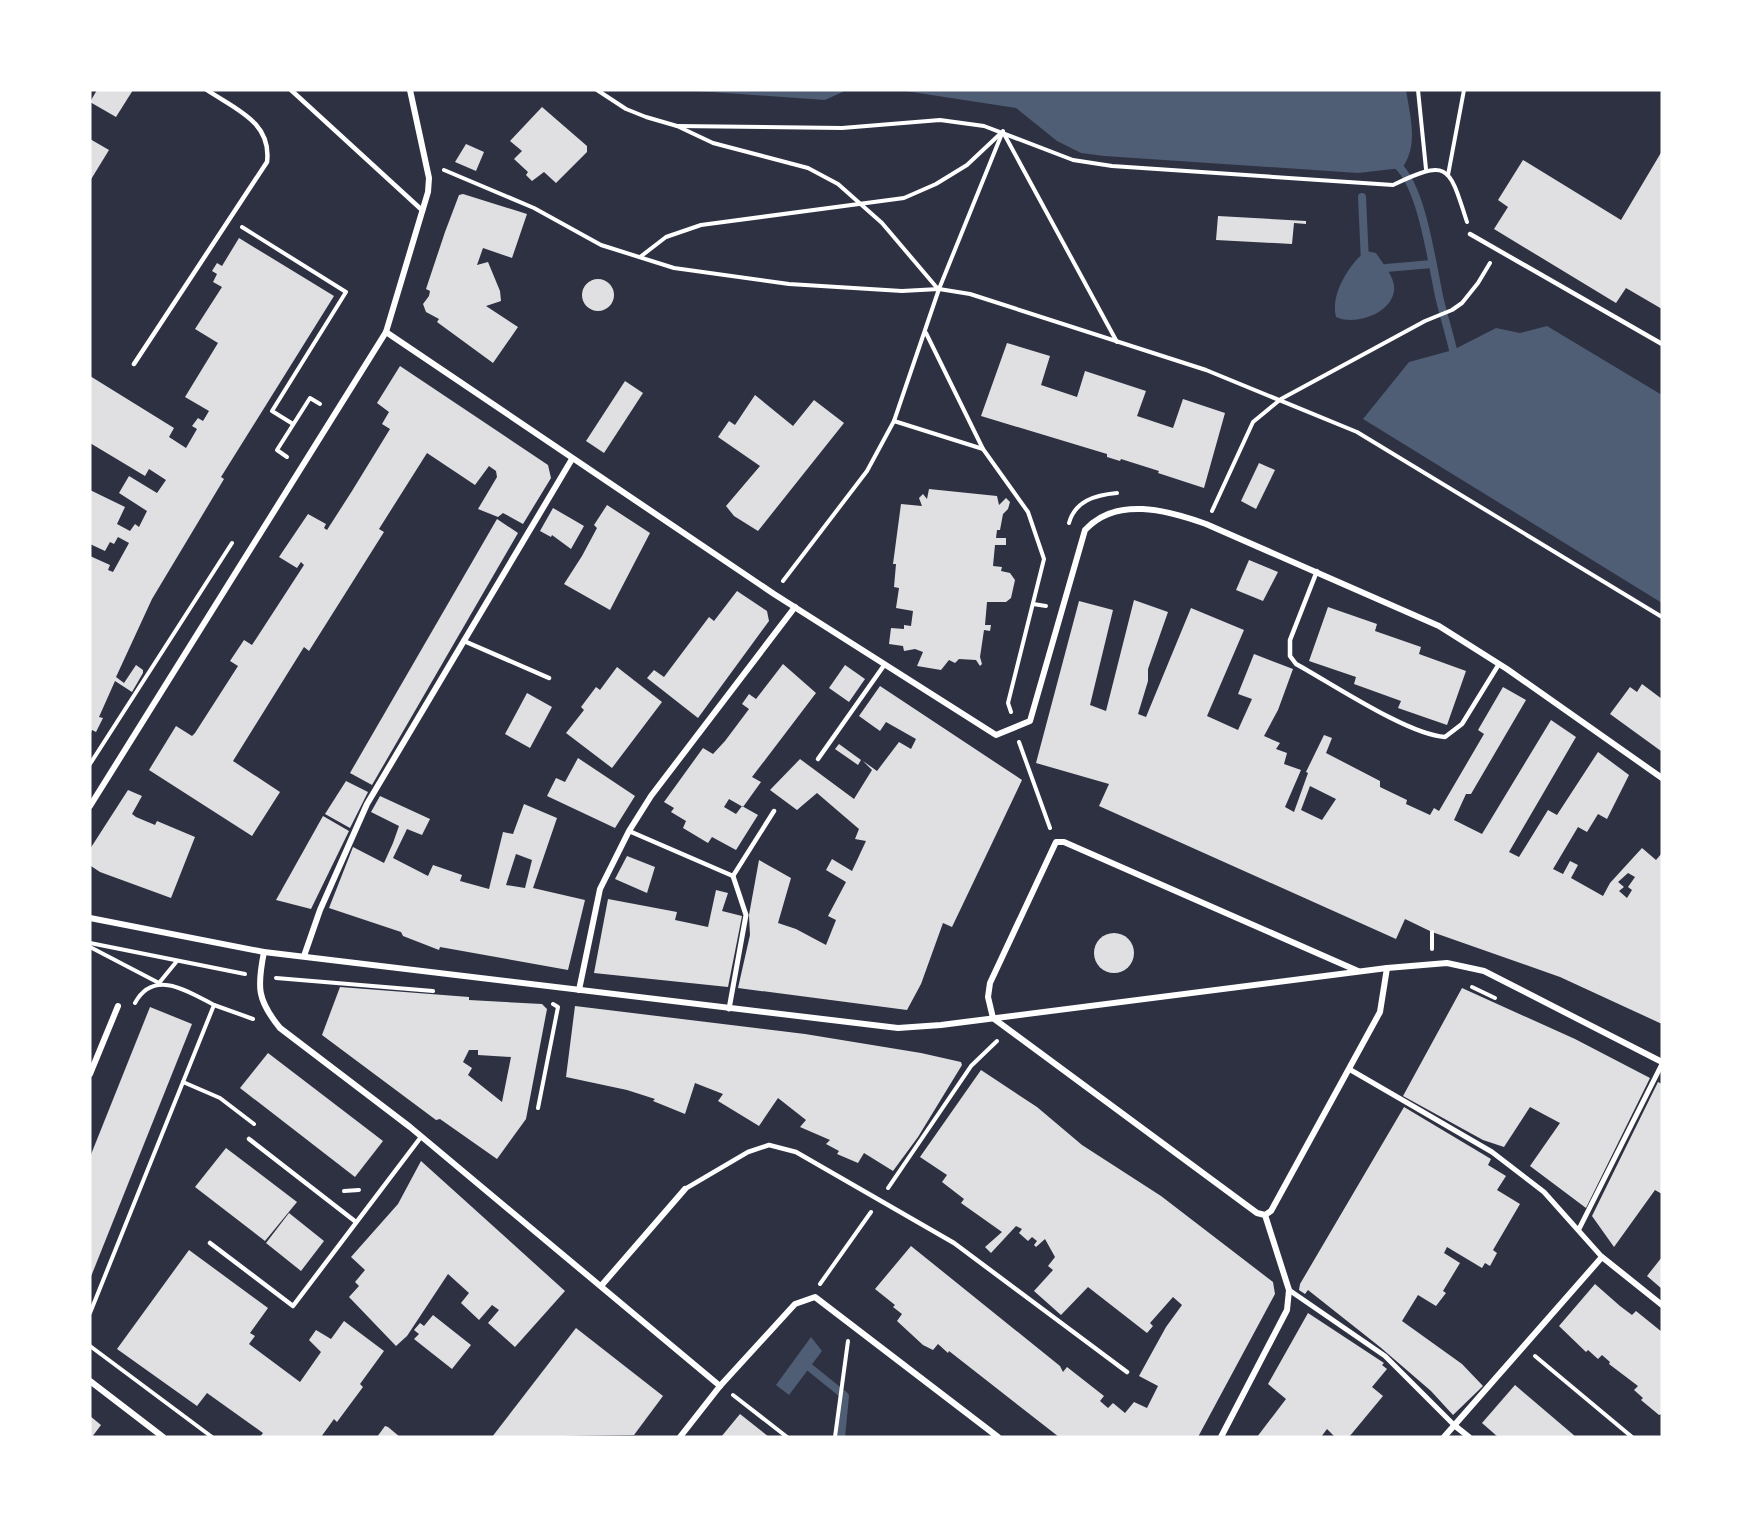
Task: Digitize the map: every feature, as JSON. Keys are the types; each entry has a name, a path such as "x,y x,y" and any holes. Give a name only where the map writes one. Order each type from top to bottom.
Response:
{"street":[{"path":"90,806 386,332 423,211 429,178 410,90"},
{"path":"386,332 774,594 996,735 1030,721 1085,530 1096,518 1108,512 1137,509 1167,512 1206,524 1439,626 1499,664 1662,778"},
{"path":"304,956 320,910 367,804 572,459"},
{"path":"579,990 600,889 629,831 651,796 795,607"},
{"path":"1265,1215 1257,1212 993,1018 988,997 990,983 1056,842 1064,842 1359,971"},
{"path":"729,1009 746,915 733,876"},
{"path":"90,918 264,952 898,1028 1387,968 1447,963 1474,968 1662,1063 1579,1229"},
{"path":"264,952 259,976 259,994 266,1011 280,1028 421,1137 720,1386"},
{"path":"1265,1215 1271,1211 1380,1012 1387,968"},
{"path":"90,1074 118,1006"},
{"path":"1349,1069 1492,1152 1544,1192 1602,1257 1662,1305"},
{"path":"601,1287 685,1189"},
{"path":"1221,1437 1287,1310 1289,1290 1265,1215"},
{"path":"1444,1437 1602,1257"},
{"path":"1289,1290 1385,1356 1469,1437"},
{"path":"680,1437 720,1386 795,1304 815,1297 851,1322 998,1437"},
{"path":"90,1381 163,1437"}],"lane":[{"path":"134,364 231,220 267,162 269,146 264,132 251,119 207,90"},
{"path":"291,90 423,211"},
{"path":"1470,234 1662,344"},
{"path":"1317,571 1290,640 1290,656 1296,664 1390,717 1435,736 1445,737 1462,724 1499,664"},
{"path":"464,641 549,678"},
{"path":"818,759 885,664"},
{"path":"629,831 733,876 774,811"},
{"path":"210,1243 293,1306 421,1137"},
{"path":"249,1139 357,1222"},
{"path":"685,1189 748,1152 769,1145 796,1152 954,1243 1127,1372"}],"path":[{"path":"597,90 626,109 677,126 713,142 808,168 838,184 862,204 906,249 939,290"},
{"path":"1418,90 1426,169"},
{"path":"1448,175 1464,90"},
{"path":"677,126 842,128 940,120 984,126 1073,160 1112,166 1393,185 1426,169 1437,168 1455,183 1470,234"},
{"path":"639,258 666,237 701,225 904,198 936,184 967,165 1003,132"},
{"path":"774,594 867,471 894,421 939,290 1003,132"},
{"path":"1003,132 1118,342"},
{"path":"426,163 534,208 601,245 674,268 789,284 902,291 939,290 970,294 1206,370 1357,432 1662,617"},
{"path":"231,220 346,292 272,411 293,424"},
{"path":"1206,524 1253,422 1281,399 1462,303 1478,283 1498,250"},
{"path":"926,333 983,449 1028,512 1044,559 1008,703 1028,772 1056,842"},
{"path":"287,457 277,450 293,424 310,398 320,404"},
{"path":"894,421 983,449"},
{"path":"90,945 259,976 444,992"},
{"path":"90,945 159,983 171,984 214,1005 280,1028"},
{"path":"118,1006 132,1012 136,1000 145,989 159,983 177,960"},
{"path":"538,1108 558,1007 548,1001 550,988"},
{"path":"90,1313 214,1005"},
{"path":"815,1297 825,1273 879,1201 971,1066 1009,1030"},
{"path":"183,1082 220,1098 257,1127"},
{"path":"340,1189 357,1193 363,1188"},
{"path":"835,1437 851,1322"},
{"path":"90,1346 212,1437"},
{"path":"1525,1347 1632,1437"},
{"path":"720,1386 787,1437"}],"water":[{"path":"683,90 847,90 825,100"},
{"path":"899,90 1406,90 1412,140 1402,168 1358,173 1104,156 1081,153 1057,141 1016,108"},
{"path":"1366,251 1376,253 1391,276 1394,291 1391,299 1379,312 1371,316 1352,320 1336,317 1336,299 1342,281 1353,264"},
{"path":"1547,326 1662,395 1662,603 1363,419 1409,362 1453,350 1496,328 1520,333"},
{"path":"811,1337 822,1351 789,1395 776,1385"}],"building":[{"path":"97,90 133,90 116,117 90,102"},
{"path":"542,107 587,146 587,152 556,183 544,172 532,181 526,175 528,172 514,159 522,151 510,141"},
{"path":"90,139 109,150 90,181"},
{"path":"466,144 484,152 476,171 455,162"},
{"path":"1662,151 1662,309 1626,288 1616,303 1494,229 1508,207 1498,200 1523,160 1621,220"},
{"path":"463,194 527,214 512,258 483,248 477,265 488,262 500,291 501,301 486,306 518,327 493,363 437,322 439,319 426,312 423,304 429,296 430,291 426,289 445,232 459,195"},
{"path":"1218,216 1306,221 1306,224 1294,223 1292,244 1216,240"},
{"path":"239,238 334,296 221,477 224,479 152,599 116,677 124,683 136,665 143,670 143,673 132,692 115,681 99,717 103,718 96,732 92,730 90,734 90,556 110,565 108,570 113,572 129,543 118,537 114,544 110,542 105,551 90,544 90,490 125,507 117,524 130,531 135,524 139,527 147,511 119,493 129,476 157,493 166,480 149,469 145,476 90,443 90,376 174,428 169,437 186,448 197,429 192,426 198,418 203,421 209,411 185,397 218,343 195,329 222,287 213,282 217,274 212,271 217,263 222,266"},
{"path":"598,279 609,284 614,295 609,306 598,311 587,306 582,295 587,284"},
{"path":"1007,343 1050,356 1041,385 1077,397 1085,371 1146,391 1137,416 1173,428 1183,399 1225,413 1204,488 1158,473 1159,471 1107,457 1107,454 981,416"},
{"path":"400,366 548,465 551,478 523,524 503,513 498,517 478,509 497,477 496,471 489,466 475,485 427,453 379,529 384,532 309,651 304,647 233,761 280,792 252,836 149,770 176,726 192,736 195,733 238,666 230,661 244,640 252,645 304,565 301,562 297,568 279,557 308,514 326,524 324,528 327,530 352,491 390,429 382,424 389,412 377,403"},
{"path":"625,381 643,393 604,453 586,441"},
{"path":"755,395 793,426 814,400 844,423 758,531 734,516 726,506 760,466 718,437 729,421 735,425"},
{"path":"1259,463 1275,470 1256,509 1241,501"},
{"path":"929,489 997,496 999,505 1006,498 1010,502 1003,514 996,538 1006,538 1006,545 995,545 993,566 1002,567 1001,571 1010,573 1015,580 1011,598 1006,602 987,602 985,625 991,625 990,631 984,630 980,666 976,660 959,659 955,663 949,660 941,670 917,666 923,652 915,649 904,651 903,646 889,644 891,628 904,629 904,625 911,626 913,611 896,608 899,588 894,587 896,564 893,564 901,504 922,506 919,498 923,494 927,499"},
{"path":"607,505 650,533 610,610 564,584 582,556 597,528 594,525"},
{"path":"553,508 584,526 571,549 552,535 551,537 540,531"},
{"path":"497,519 518,533 372,785 350,773"},
{"path":"1249,560 1278,572 1263,601 1236,590"},
{"path":"737,591 767,611 769,621 698,718 647,678 654,670 664,677 709,617 714,621"},
{"path":"1134,600 1168,612 1148,669 1148,681 1138,714 1146,717 1191,608 1244,630 1207,716 1238,730 1252,699 1238,694 1254,654 1293,669 1278,710 1264,736 1280,743 1276,749 1287,753 1284,764 1301,770 1285,807 1294,812 1308,773 1306,772 1324,735 1332,738 1326,753 1380,781 1380,787 1407,800 1406,804 1430,815 1434,808 1439,811 1484,734 1478,730 1503,687 1526,700 1471,794 1466,794 1454,820 1482,834 1551,720 1576,737 1509,852 1519,857 1548,810 1557,815 1598,752 1629,775 1607,819 1598,814 1587,832 1578,827 1553,869 1563,874 1570,861 1578,865 1571,878 1603,896 1610,883 1642,848 1656,860 1662,853 1662,1024 1560,977 1432,932 1405,919 1396,939 1099,806 1109,784 1036,763 1079,601 1113,610 1090,705 1106,711","holes":["1310,786 1336,799 1322,820 1301,810","1628,873 1635,877 1628,887 1632,890 1627,898 1619,891 1624,887 1618,882"]},
{"path":"1328,607 1377,624 1375,631 1421,647 1419,654 1466,671 1447,725 1398,708 1401,701 1354,684 1356,677 1309,661"},
{"path":"783,664 816,693 752,777 761,782 743,807 758,815 736,850 712,837 708,843 683,828 686,821 671,812 674,808 664,802 703,748 713,754 725,741 749,709 742,704 749,694 756,699","holes":["729,799 742,806 736,814 724,807"]},
{"path":"845,665 865,679 849,702 829,688"},
{"path":"617,667 662,702 612,768 566,733 584,710 581,707 596,687 600,690"},
{"path":"1642,684 1662,699 1661,751 1610,714 1630,687 1637,692"},
{"path":"880,686 1022,780 952,927 943,923 921,984 907,1010 738,988 750,935 749,915 759,860 791,878 778,923 796,929 826,945 836,920 828,916 846,882 826,870 832,859 852,871 866,841 855,839 859,829 817,793 797,810 770,790 800,759 854,799 872,770 863,761 877,771 899,742 911,749 916,739 886,722 880,731 859,716"},
{"path":"527,693 552,707 530,748 505,734"},
{"path":"839,744 861,760 858,765 835,749"},
{"path":"578,758 635,796 615,828 547,796 556,778 565,782"},
{"path":"346,781 368,792 350,828 325,814"},
{"path":"128,790 142,796 132,814 136,817 155,825 157,821 195,837 171,898 100,872 91,866 90,849"},
{"path":"380,796 430,819 422,835 407,829 393,858 428,876 433,865 462,875 460,881 489,889 503,832 513,834 524,804 557,818 533,888 585,900 568,970 440,947 439,950 403,936 401,932 329,908 353,847 384,863 393,843 399,826 371,812","holes":["516,854 532,860 525,888 506,885"]},
{"path":"323,816 349,831 311,909 276,900"},
{"path":"627,856 655,867 647,893 615,879"},
{"path":"716,890 728,893 722,911 742,916 728,987 594,973 608,899 677,912 675,920 708,927"},
{"path":"1114,933 1128,939 1134,953 1128,967 1114,973 1100,967 1094,953 1100,939"},
{"path":"340,987 469,997 469,1000 542,1004 547,1009 526,1119 497,1159 440,1119 436,1120 322,1035","holes":["469,1050 478,1050 478,1055 511,1057 502,1102 468,1075 472,1068 463,1062"]},
{"path":"1462,988 1575,1039 1650,1078 1586,1208 1530,1166 1560,1123 1530,1107 1504,1147 1483,1140 1403,1096"},
{"path":"575,1006 805,1034 921,1053 961,1062 962,1065 918,1137 893,1171 864,1153 858,1163 837,1154 839,1151 826,1144 830,1140 800,1127 806,1120 778,1098 759,1126 718,1101 723,1094 695,1083 685,1114 653,1101 655,1099 627,1090 566,1077"},
{"path":"150,1007 192,1024 90,1279 90,1157"},
{"path":"268,1053 383,1141 355,1177 240,1088"},
{"path":"981,1070 1037,1107 1082,1145 1161,1196 1273,1282 1275,1294 1198,1437 1059,1437 949,1351 948,1353 938,1344 933,1350 923,1345 897,1321 902,1314 893,1307 895,1305 875,1289 911,1246 1060,1366 1063,1372 1067,1367 1104,1396 1100,1401 1108,1408 1113,1403 1125,1413 1134,1402 1147,1408 1158,1386 1139,1376 1166,1327 1182,1305 1173,1297 1150,1323 1153,1326 1147,1333 1088,1287 1061,1315 1034,1291 1053,1270 1048,1266 1055,1257 1045,1239 1036,1247 1034,1245 1037,1241 1032,1237 1028,1241 1019,1233 1022,1229 1016,1226 991,1253 985,1247 1002,1232 961,1203 964,1199 942,1182 947,1175 920,1157"},
{"path":"1658,1082 1662,1084 1662,1194 1655,1190 1614,1247 1592,1216"},
{"path":"1404,1107 1491,1159 1488,1165 1506,1176 1497,1190 1520,1204 1493,1250 1497,1253 1490,1266 1485,1263 1482,1268 1447,1247 1444,1253 1460,1263 1443,1291 1446,1293 1436,1306 1418,1295 1402,1321 1462,1364 1483,1386 1453,1415 1431,1391 1380,1347 1308,1290 1305,1294 1299,1290 1300,1284"},
{"path":"226,1148 297,1202 265,1241 195,1187"},
{"path":"421,1161 565,1291 515,1347 488,1323 499,1310 492,1305 479,1320 461,1303 469,1293 448,1274 407,1336 396,1346 349,1297 359,1286 355,1282 365,1270 351,1257 398,1204"},
{"path":"289,1213 324,1241 301,1271 266,1243"},
{"path":"189,1250 268,1308 250,1333 255,1336 249,1344 300,1382 321,1352 309,1340 316,1330 331,1339 344,1321 384,1351 360,1384 363,1387 337,1422 334,1419 321,1437 260,1437 263,1433 207,1393 197,1406 117,1349"},
{"path":"1662,1257 1662,1289 1647,1276"},
{"path":"1595,1284 1632,1315 1636,1311 1662,1332 1662,1414 1659,1415 1641,1400 1643,1398 1634,1390 1638,1386 1609,1364 1610,1362 1602,1355 1598,1359 1588,1350 1586,1352 1559,1326"},
{"path":"1308,1313 1384,1363 1382,1365 1387,1369 1372,1387 1383,1396 1349,1437 1335,1437 1327,1429 1321,1437 1257,1437 1286,1399 1268,1384"},
{"path":"433,1315 471,1345 452,1369 414,1339 419,1334 414,1330 420,1323 424,1326"},
{"path":"576,1328 663,1396 634,1435 492,1437"},
{"path":"1515,1385 1576,1437 1498,1437 1482,1423"},
{"path":"740,1414 769,1437 721,1437"},
{"path":"90,1416 101,1425 92,1437 90,1437"},
{"path":"385,1426 388,1427 400,1437 377,1437"}],"waterway":[{"path":"1393,162 1403,171 1418,203 1453,350 1460,355"},
{"path":"1362,197 1365,262"},
{"path":"1376,274 1386,268 1432,264"},
{"path":"803,1362 845,1396 841,1437"}]}
